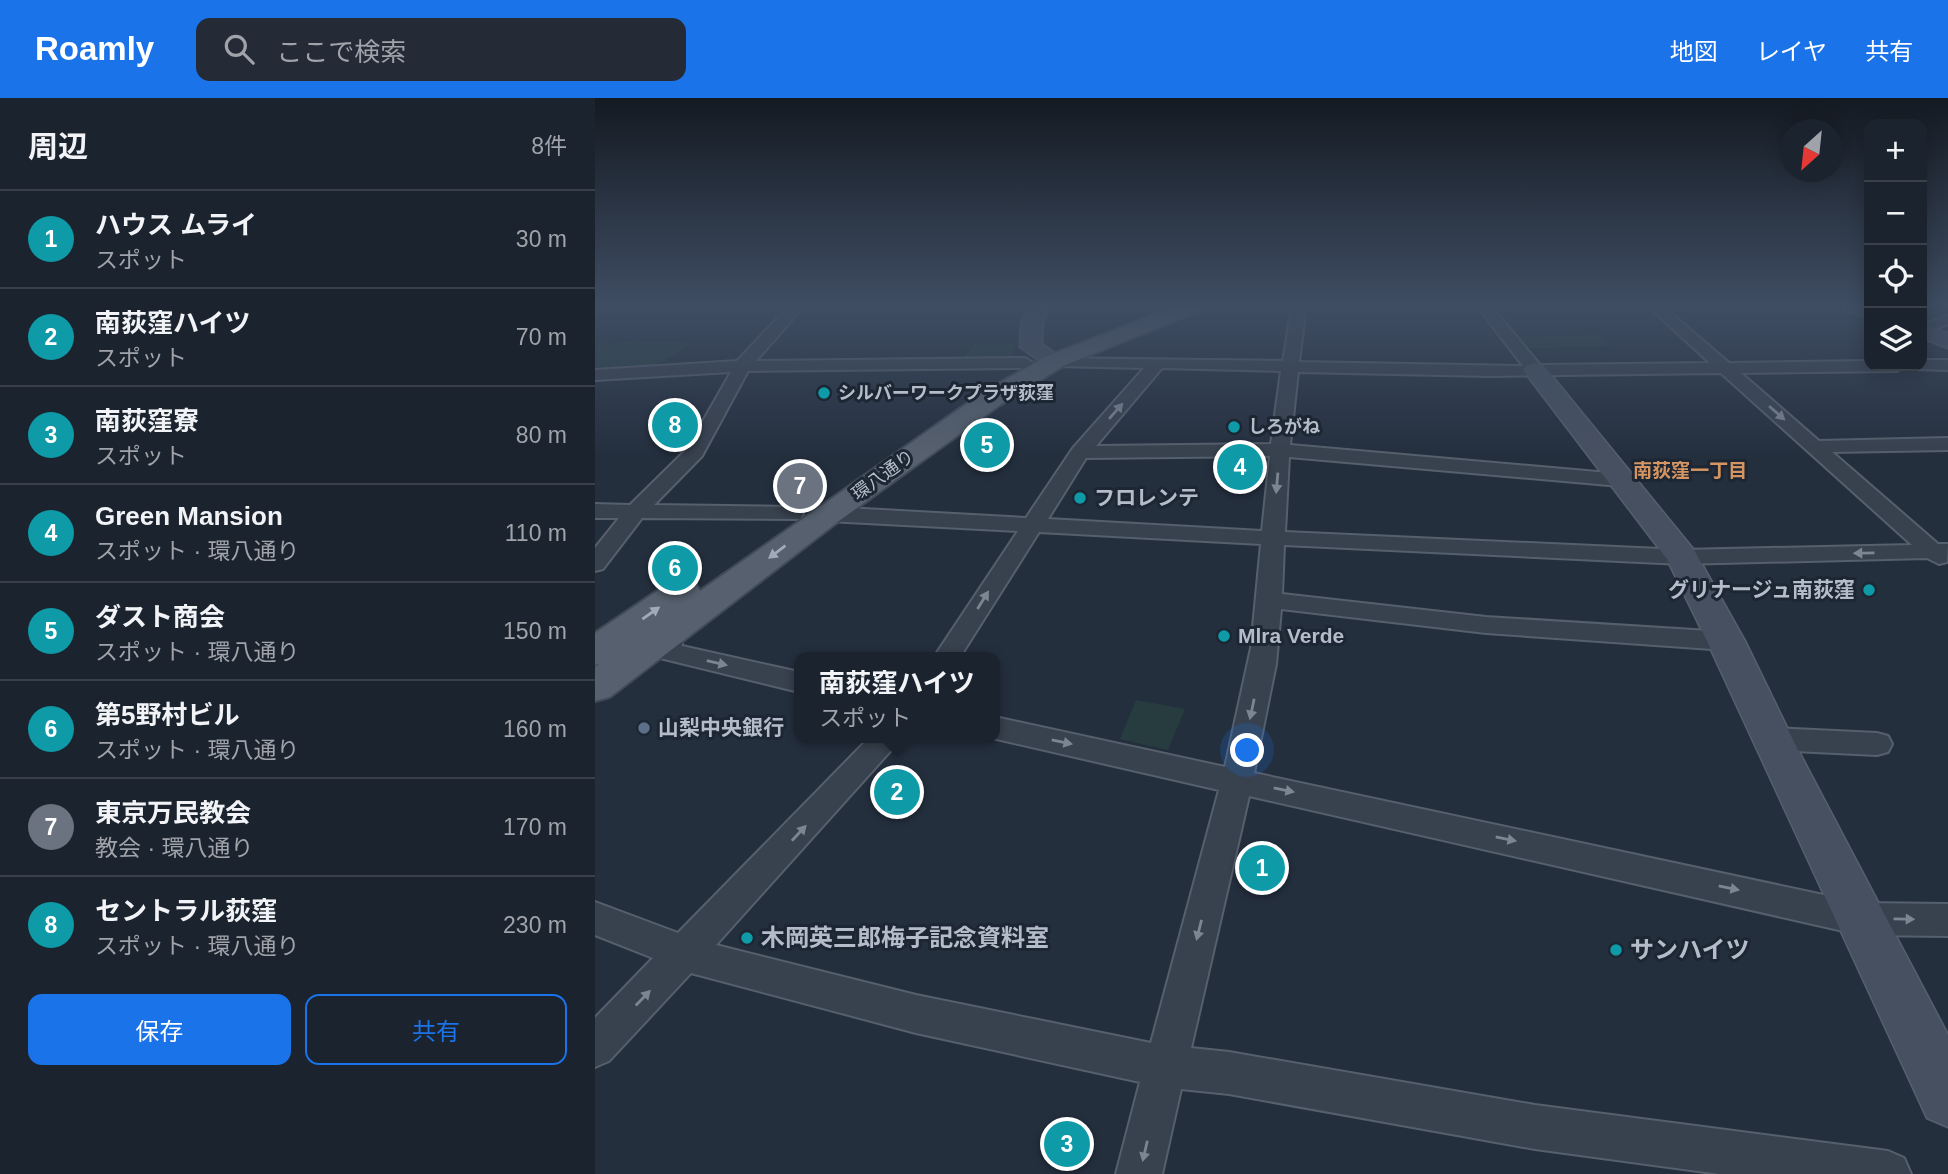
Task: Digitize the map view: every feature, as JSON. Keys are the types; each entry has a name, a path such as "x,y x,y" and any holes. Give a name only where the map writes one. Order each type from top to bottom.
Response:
{"main road":[{"name":"環八通り","path":"601,643 936,416 1048,356"},
{"name":"環八通り","path":"595,687 1040,360 1051,356"}],"street":[{"path":"595,564 636,511 695,452 742,366 751,356"},
{"path":"1037,356 1040,360"},
{"path":"1139,1174 1237,779 1263,662 1271,600 1272,538 1280,450 1293,356"},
{"path":"1524,356 1682,558 1726,641 1771,739 1948,1097"},
{"path":"1712,356 1943,556"},
{"path":"595,375 742,366 1040,360 1156,365 1535,370 1864,366"},
{"path":"950,652 1080,452 1156,365"},
{"path":"1927,365 1948,365"},
{"path":"1816,447 1948,444"},
{"path":"1080,452 1280,450 1620,480"},
{"path":"595,511 793,514"},
{"path":"828,514 1682,558 1943,556"},
{"path":"1271,600 1486,625 1726,641"},
{"path":"668,634 669,652 794,681"},
{"path":"1000,729 1237,779 1861,919 1948,920"},
{"path":"1771,739 1877,744"},
{"path":"595,1047 686,954 882,743"},
{"path":"595,918 686,954 916,1014 1165,1067 1229,1073 1535,1127 1888,1174"}],"green space":[{"path":"595,356 672,356 651,369 595,372"},
{"path":"965,356 1009,356 1004,358 963,359"},
{"path":"1136,700 1185,709 1168,750 1120,739"}],"place":[{"name":"シルバーワークプラザ荻窪","path":"824,393"},
{"name":"セントラル荻窪","path":"675,425"},
{"name":"しろがね","path":"1234,427"},
{"name":"ダスト商会","path":"987,445"},
{"name":"Green Mansion","path":"1240,467"},
{"name":"東京万民教会","path":"800,486"},
{"name":"フロレンテ","path":"1080,498"},
{"name":"第5野村ビル","path":"675,568"},
{"name":"グリナージュ南荻窪","path":"1869,590"},
{"name":"Mlra Verde","path":"1224,636"},
{"name":"山梨中央銀行","path":"644,728"},
{"name":"南荻窪ハイツ","path":"897,792"},
{"name":"ハウス ムライ","path":"1262,868"},
{"name":"木岡英三郎梅子記念資料室","path":"747,938"},
{"name":"サンハイツ","path":"1616,950"},
{"name":"南荻窪寮","path":"1067,1144"}],"district":[{"name":"南荻窪一丁目","path":"1690,470"}]}
